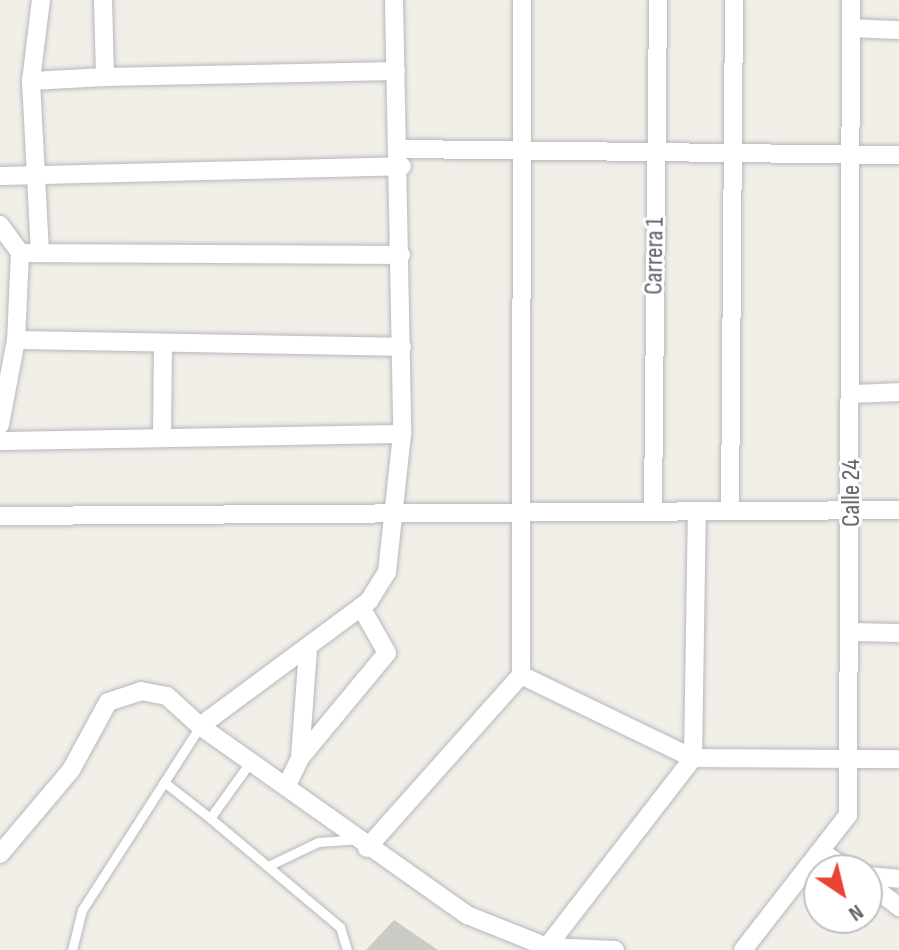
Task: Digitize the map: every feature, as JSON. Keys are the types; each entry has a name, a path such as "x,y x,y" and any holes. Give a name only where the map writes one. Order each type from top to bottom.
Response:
{"street":[{"path":"40,253 31,81 41,0"},
{"path":"103,0 105,77"},
{"path":"200,726 361,607 387,572 397,513 402,434 402,158 394,0"},
{"path":"362,844 521,675 518,512 522,0"},
{"name":"Carrera 1","path":"653,511 658,0"},
{"path":"730,511 734,0"},
{"name":"Calle 24","path":"743,950 822,853 848,815 852,759 851,0"},
{"path":"851,28 899,30"},
{"path":"31,81 396,71"},
{"path":"0,176 35,170 519,155 899,155"},
{"path":"0,225 20,253 16,340 0,425"},
{"path":"20,253 401,255"},
{"path":"16,340 402,347"},
{"path":"162,438 163,343"},
{"path":"852,394 899,392"},
{"path":"0,441 402,434"},
{"path":"0,516 899,510"},
{"path":"548,949 693,758 697,511"},
{"path":"288,783 300,758 387,653 361,607"},
{"path":"852,632 899,633"},
{"path":"300,758 308,648"},
{"path":"521,675 693,758 899,759"},
{"path":"0,854 71,770 108,702 141,691 167,696 200,726 288,783 362,844 467,915 548,949 615,950"},
{"path":"883,893 899,907"}],"lane":[{"path":"72,950 82,910 200,726"},
{"path":"210,818 251,761"},
{"path":"164,782 340,927 347,950"},
{"path":"268,866 318,842 362,844"}],"building":[{"path":"394,920 438,950 366,950"}]}
